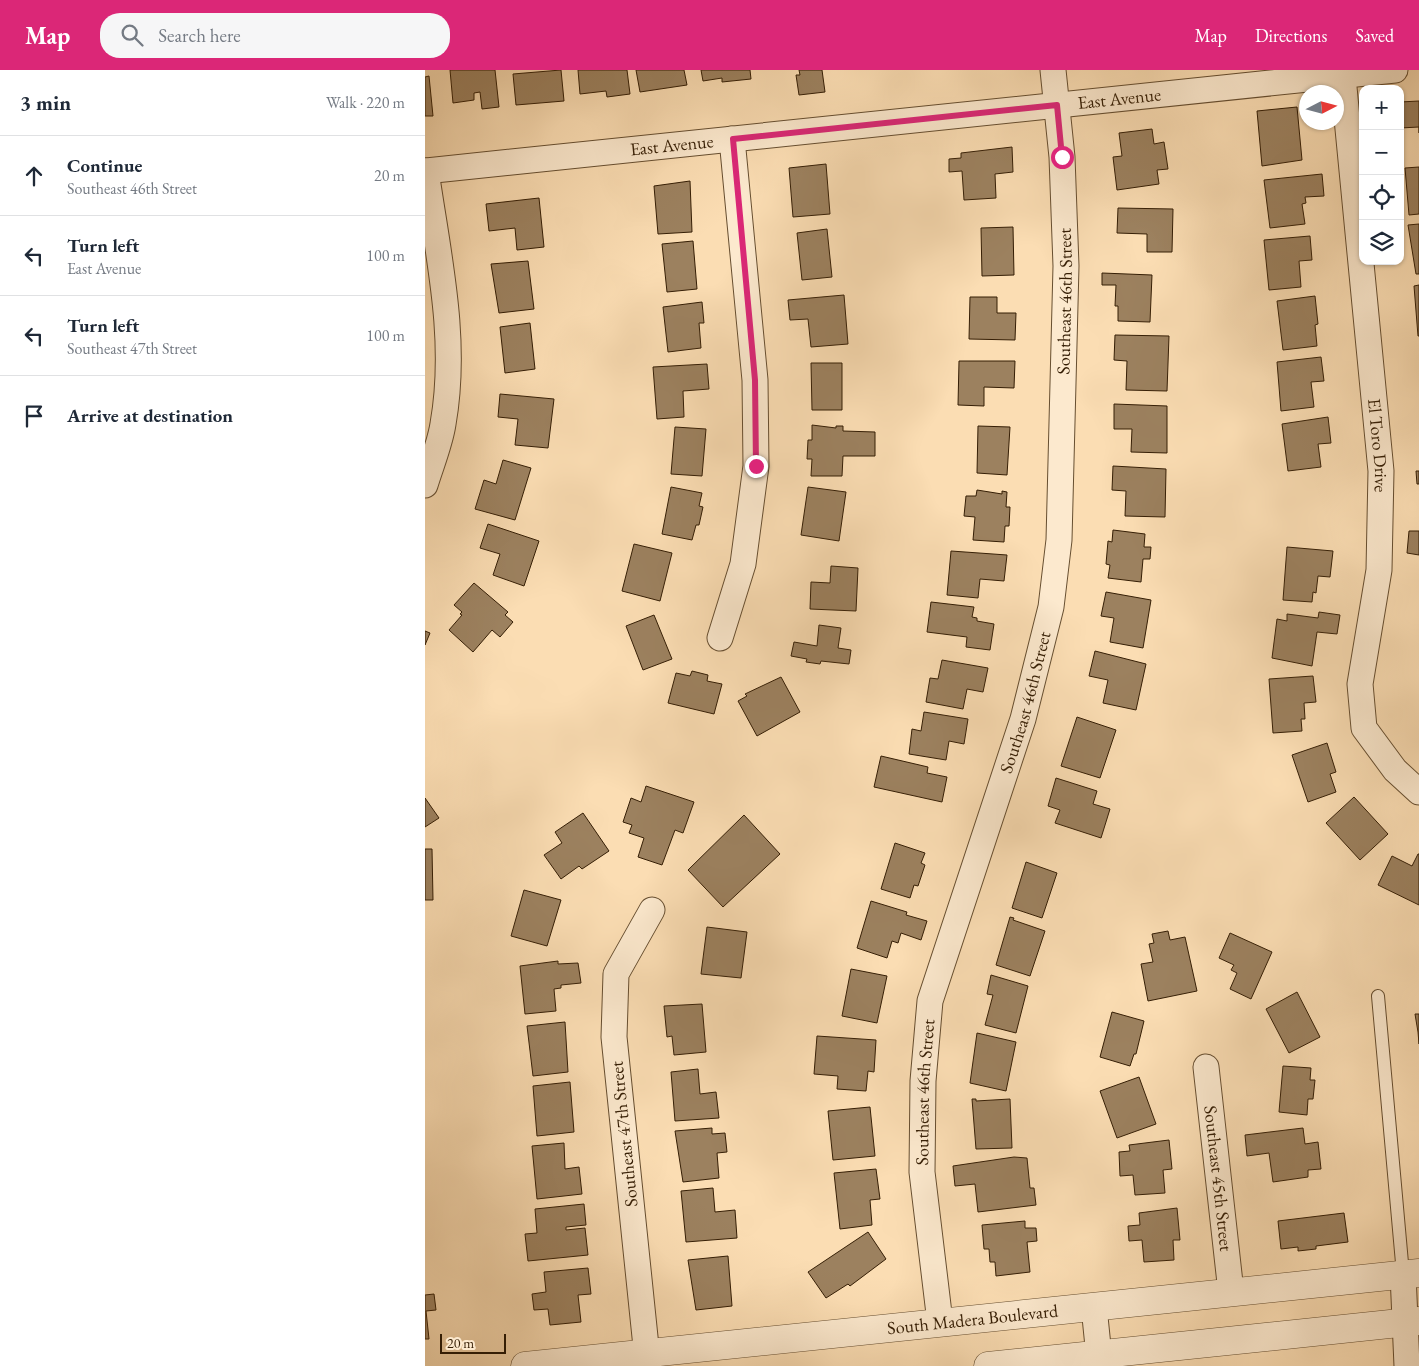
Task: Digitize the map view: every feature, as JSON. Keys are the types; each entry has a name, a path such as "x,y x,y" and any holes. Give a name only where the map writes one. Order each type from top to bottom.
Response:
{"street":[{"name":"Southeast 46th Street","path":"940,1322 922,1172 923,1080 930,1002 1023,719 1051,607 1059,540 1066,266 1062,157 1053,70"},
{"name":"East Avenue","path":"425,171 1343,77 1395,70"},
{"name":"El Toro Drive","path":"1343,77 1381,470 1379,570 1360,684 1363,720 1364,728 1395,770 1419,792"},
{"path":"720,638 743,564 756,466 755,380 733,139"},
{"path":"425,171 449,330 449,375 443,425 425,485"},
{"name":"Southeast 47th Street","path":"648,1360 614,1037 616,974 652,910"},
{"name":"Southeast 45th Street","path":"1206,1066 1231,1292"},
{"path":"1407,1366 1411,1322 1411,1273"},
{"name":"South Madera Boulevard","path":"525,1366 648,1360 940,1322 1411,1273"},
{"path":"1094,1307 1099,1360"},
{"path":"988,1366 1099,1360 1411,1322"}],"lane":[{"path":"1378,996 1411,1273"}],"building":[{"path":"450,70 495,70 499,107 482,109 480,92 474,93 474,100 453,103"},
{"path":"561,70 564,101 516,105 513,74"},
{"path":"578,70 627,70 630,94 607,97 606,91 580,94"},
{"path":"636,70 684,70 687,85 640,92"},
{"path":"701,70 750,70 751,79 722,82 722,78 703,81"},
{"path":"799,70 822,70 825,92 799,95 796,75 800,75"},
{"path":"429,76 433,116 425,116 425,77"},
{"path":"1419,101 1419,127 1404,128 1404,102"},
{"path":"1297,107 1302,160 1262,166 1257,111"},
{"path":"1152,129 1154,144 1164,142 1168,169 1157,170 1159,184 1117,190 1113,157 1122,156 1119,133"},
{"path":"1012,147 1013,172 995,174 996,198 964,200 962,171 949,172 949,159 961,158 961,153"},
{"path":"826,164 830,214 793,217 789,168"},
{"path":"1419,167 1419,214 1409,215 1405,168"},
{"path":"1322,174 1324,196 1305,197 1306,203 1302,204 1305,224 1270,228 1264,180"},
{"path":"690,181 692,232 658,234 654,186"},
{"path":"539,198 544,247 517,250 515,228 489,231 486,204"},
{"path":"1118,208 1173,209 1172,252 1147,252 1147,234 1117,233"},
{"path":"1419,224 1419,274 1416,274 1408,225"},
{"path":"1013,227 1014,275 982,276 981,228"},
{"path":"827,229 832,277 802,280 797,233"},
{"path":"1310,236 1312,260 1299,261 1301,287 1269,290 1264,240"},
{"path":"693,241 697,289 667,292 662,244"},
{"path":"528,261 534,309 499,313 491,264"},
{"path":"1102,273 1152,275 1150,322 1118,321 1118,306 1115,306 1116,285 1102,285"},
{"path":"1419,285 1419,336 1418,336 1414,286"},
{"path":"844,295 848,344 811,347 808,319 790,320 788,300"},
{"path":"1315,296 1318,324 1315,325 1317,346 1283,350 1277,301"},
{"path":"970,297 997,297 997,313 1016,313 1015,340 969,339"},
{"path":"702,302 704,323 699,323 701,348 668,352 663,307"},
{"path":"530,323 535,369 505,373 500,327"},
{"path":"1115,335 1169,336 1167,391 1126,390 1127,361 1114,360"},
{"path":"1321,357 1324,381 1311,382 1314,407 1281,411 1277,362"},
{"path":"959,361 1015,361 1014,388 984,387 984,406 958,405"},
{"path":"811,363 842,363 842,410 812,410"},
{"path":"707,364 709,389 683,391 684,417 657,419 653,367"},
{"path":"500,394 554,399 548,448 515,445 518,419 498,417"},
{"path":"1114,404 1167,406 1167,453 1131,452 1132,429 1114,429"},
{"path":"1328,417 1331,443 1318,444 1321,467 1288,471 1282,424"},
{"path":"812,425 836,428 836,426 843,426 843,431 875,432 875,456 843,456 842,476 811,476 812,459 807,459 808,440 812,440"},
{"path":"978,426 1010,427 1007,475 977,473"},
{"path":"675,427 706,429 702,476 671,474"},
{"path":"503,460 531,468 515,520 475,509 484,480 496,484"},
{"path":"1113,466 1166,469 1165,517 1125,516 1126,491 1112,490"},
{"path":"1416,471 1419,471 1419,484 1417,484"},
{"path":"671,487 702,493 699,506 703,507 699,525 696,525 692,540 662,534"},
{"path":"808,487 846,492 839,541 801,535"},
{"path":"977,490 1002,494 1002,491 1007,492 1006,507 1010,507 1009,526 1005,526 1004,542 973,540 975,517 964,516 966,496 976,496"},
{"path":"488,524 539,541 524,586 493,575 500,554 480,548"},
{"path":"1113,530 1145,534 1144,547 1151,547 1150,559 1143,559 1141,582 1108,578 1110,565 1106,564 1108,541 1112,542"},
{"path":"1409,531 1419,531 1419,555 1407,553"},
{"path":"634,544 672,553 660,601 622,591"},
{"path":"1287,547 1333,551 1330,577 1318,576 1316,593 1313,592 1312,602 1283,600"},
{"path":"951,551 1007,555 1004,581 980,579 978,598 947,595"},
{"path":"831,566 858,568 856,611 810,609 811,582 830,583"},
{"path":"474,583 508,612 505,615 513,622 500,637 492,630 473,652 449,630 462,615 460,614 462,612 454,605"},
{"path":"1106,592 1151,600 1143,648 1110,642 1114,618 1101,616"},
{"path":"931,602 974,607 972,617 977,618 977,621 994,624 990,650 966,647 967,637 927,632"},
{"path":"1319,612 1340,615 1337,634 1317,632 1312,666 1272,658 1277,619 1287,621 1287,614 1318,618"},
{"path":"654,615 672,659 643,670 626,626"},
{"path":"819,625 841,628 838,648 851,650 849,664 821,661 820,664 806,662 807,659 791,656 794,642 817,646"},
{"path":"425,631 430,633 425,645"},
{"path":"1095,651 1146,664 1136,710 1103,703 1108,680 1089,676"},
{"path":"942,660 988,668 983,692 967,689 963,709 926,702 930,678 938,679"},
{"path":"692,671 708,675 707,681 722,684 714,714 668,703 676,673 690,676"},
{"path":"1313,676 1316,702 1304,703 1305,719 1301,719 1302,731 1273,733 1269,679"},
{"path":"781,677 800,712 757,736 738,701 747,696 745,694"},
{"path":"924,712 968,719 964,744 949,741 946,760 909,754 912,729 921,731"},
{"path":"1077,717 1116,730 1100,778 1061,766"},
{"path":"1327,743 1336,772 1330,774 1336,792 1308,802 1292,755"},
{"path":"881,756 928,767 927,773 947,777 942,802 874,787"},
{"path":"1056,778 1097,791 1093,804 1110,809 1101,838 1055,823 1060,810 1048,806"},
{"path":"646,786 694,802 683,833 675,830 662,865 638,857 644,838 629,833 632,825 623,822 631,798 641,802"},
{"path":"1354,797 1388,834 1360,860 1326,823"},
{"path":"425,798 439,818 425,827"},
{"path":"583,813 609,851 582,869 579,866 561,879 544,855 562,843 555,832"},
{"path":"744,815 780,854 723,907 688,870"},
{"path":"895,843 925,853 921,863 925,865 918,886 914,885 910,898 881,889"},
{"path":"425,849 432,849 433,900 425,900"},
{"path":"1418,854 1419,905 1378,885 1392,856 1412,866"},
{"path":"1026,862 1057,873 1042,918 1012,908"},
{"path":"524,890 561,900 547,946 511,936"},
{"path":"871,901 907,912 906,915 927,921 921,940 901,933 898,943 892,941 887,958 857,948"},
{"path":"1010,917 1014,918 1013,920 1045,931 1030,976 996,965"},
{"path":"707,927 747,932 741,978 701,974"},
{"path":"1168,931 1170,940 1185,937 1197,991 1148,1001 1141,964 1153,962 1149,944 1154,943 1152,934"},
{"path":"1230,933 1272,952 1251,999 1230,989 1237,973 1231,970 1234,965 1219,958"},
{"path":"558,961 558,964 578,963 581,983 561,985 561,988 554,989 556,1011 525,1014 520,966"},
{"path":"851,969 887,976 877,1023 842,1016"},
{"path":"991,975 1028,986 1016,1033 985,1025 993,995 987,994"},
{"path":"1297,992 1320,1037 1289,1053 1266,1009"},
{"path":"702,1004 706,1052 674,1055 672,1036 667,1037 664,1006"},
{"path":"1112,1012 1144,1021 1136,1054 1134,1054 1130,1066 1100,1057"},
{"path":"1415,1014 1419,1014 1419,1044 1418,1032"},
{"path":"565,1022 568,1072 533,1076 527,1026"},
{"path":"977,1033 1016,1042 1006,1091 970,1083"},
{"path":"817,1036 876,1040 874,1072 868,1071 866,1091 837,1089 838,1076 814,1074"},
{"path":"1283,1066 1311,1068 1310,1080 1315,1080 1313,1099 1308,1099 1307,1115 1279,1112"},
{"path":"698,1069 700,1094 716,1092 719,1118 675,1121 671,1072"},
{"path":"1139,1077 1156,1124 1117,1138 1100,1091"},
{"path":"570,1082 574,1132 537,1136 533,1086"},
{"path":"972,1099 976,1099 976,1101 1010,1099 1012,1148 976,1149"},
{"path":"870,1107 875,1156 833,1160 828,1111"},
{"path":"712,1128 712,1134 725,1133 727,1152 717,1153 719,1178 683,1182 675,1131"},
{"path":"1303,1128 1305,1144 1318,1142 1321,1169 1308,1170 1308,1177 1273,1182 1269,1153 1247,1156 1245,1135"},
{"path":"1169,1140 1172,1169 1163,1170 1165,1193 1135,1195 1133,1175 1120,1176 1119,1152 1130,1151 1129,1145"},
{"path":"564,1143 565,1169 579,1167 582,1194 537,1199 532,1146"},
{"path":"1014,1157 1027,1158 1030,1188 1034,1188 1036,1205 978,1212 975,1184 955,1186 953,1166"},
{"path":"876,1169 880,1199 870,1200 872,1225 840,1229 834,1173"},
{"path":"713,1188 715,1212 735,1210 737,1238 686,1242 681,1191"},
{"path":"584,1204 586,1225 566,1227 566,1230 585,1228 588,1255 528,1261 525,1234 537,1233 535,1209"},
{"path":"1177,1208 1180,1240 1173,1240 1174,1260 1144,1262 1142,1240 1129,1241 1128,1226 1140,1225 1139,1213"},
{"path":"1344,1213 1348,1242 1316,1246 1316,1249 1298,1251 1298,1247 1281,1249 1278,1221"},
{"path":"1025,1221 1025,1228 1036,1228 1037,1241 1027,1242 1030,1272 996,1276 995,1262 990,1262 989,1249 984,1249 982,1225"},
{"path":"868,1232 886,1259 850,1286 848,1284 826,1298 808,1272"},
{"path":"728,1256 732,1306 696,1310 688,1260"},
{"path":"588,1268 591,1294 578,1295 581,1322 550,1325 548,1309 534,1310 532,1294 546,1292 544,1272"},
{"path":"434,1294 436,1310 426,1311 429,1339 425,1339 425,1295"}],"route":[{"path":"756,466 755,380 733,139 1057,105 1062,157"}]}
